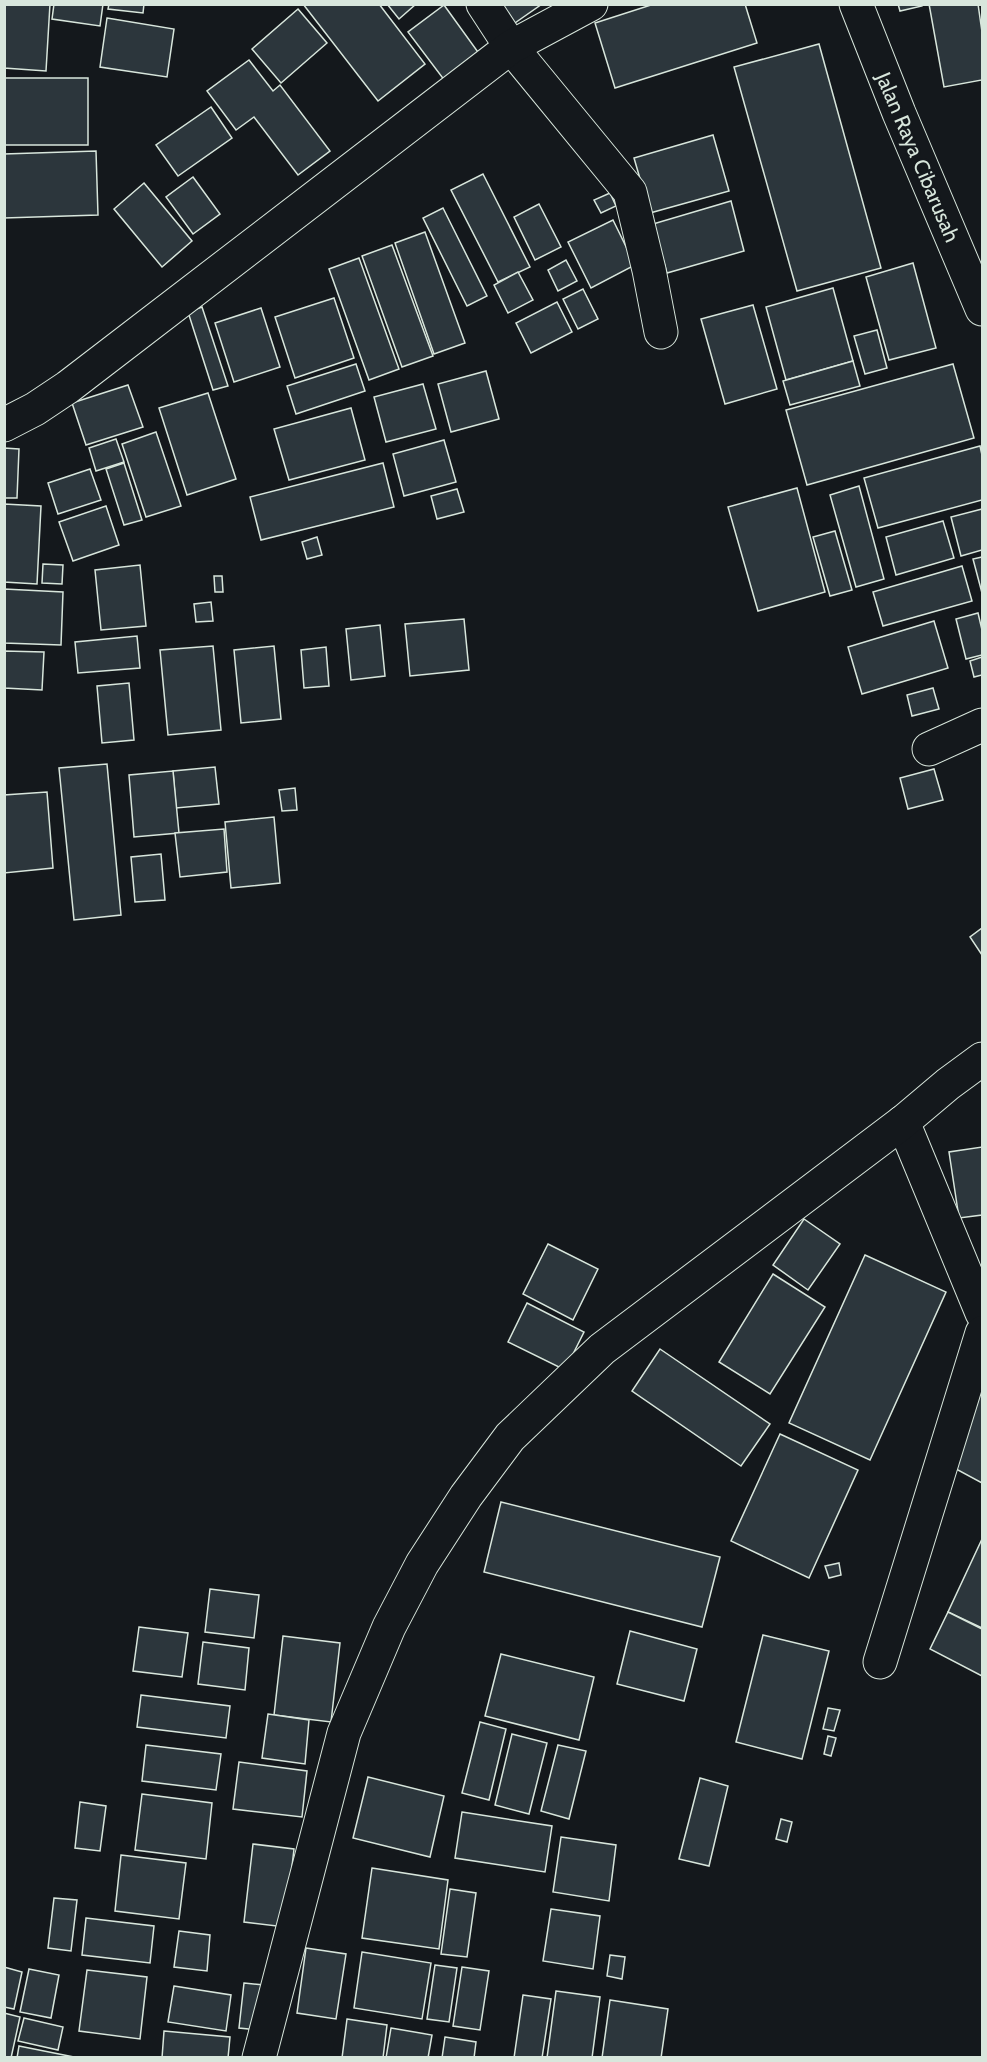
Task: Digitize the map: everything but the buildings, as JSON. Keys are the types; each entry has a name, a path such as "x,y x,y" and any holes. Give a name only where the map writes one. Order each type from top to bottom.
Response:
{"street":[{"path":"483,4 512,47 630,192 661,332"},
{"path":"4,425 35,409 68,387 512,47 591,4"},
{"name":"Jalan Raya Cibarusah","path":"856,4 899,114 982,309"},
{"path":"929,749 982,725"},
{"path":"259,2058 344,1733 389,1627 422,1564 466,1496 510,1437 602,1349 903,1122 982,1059"},
{"path":"903,1122 982,1313"},
{"path":"880,1662 982,1334"}]}
